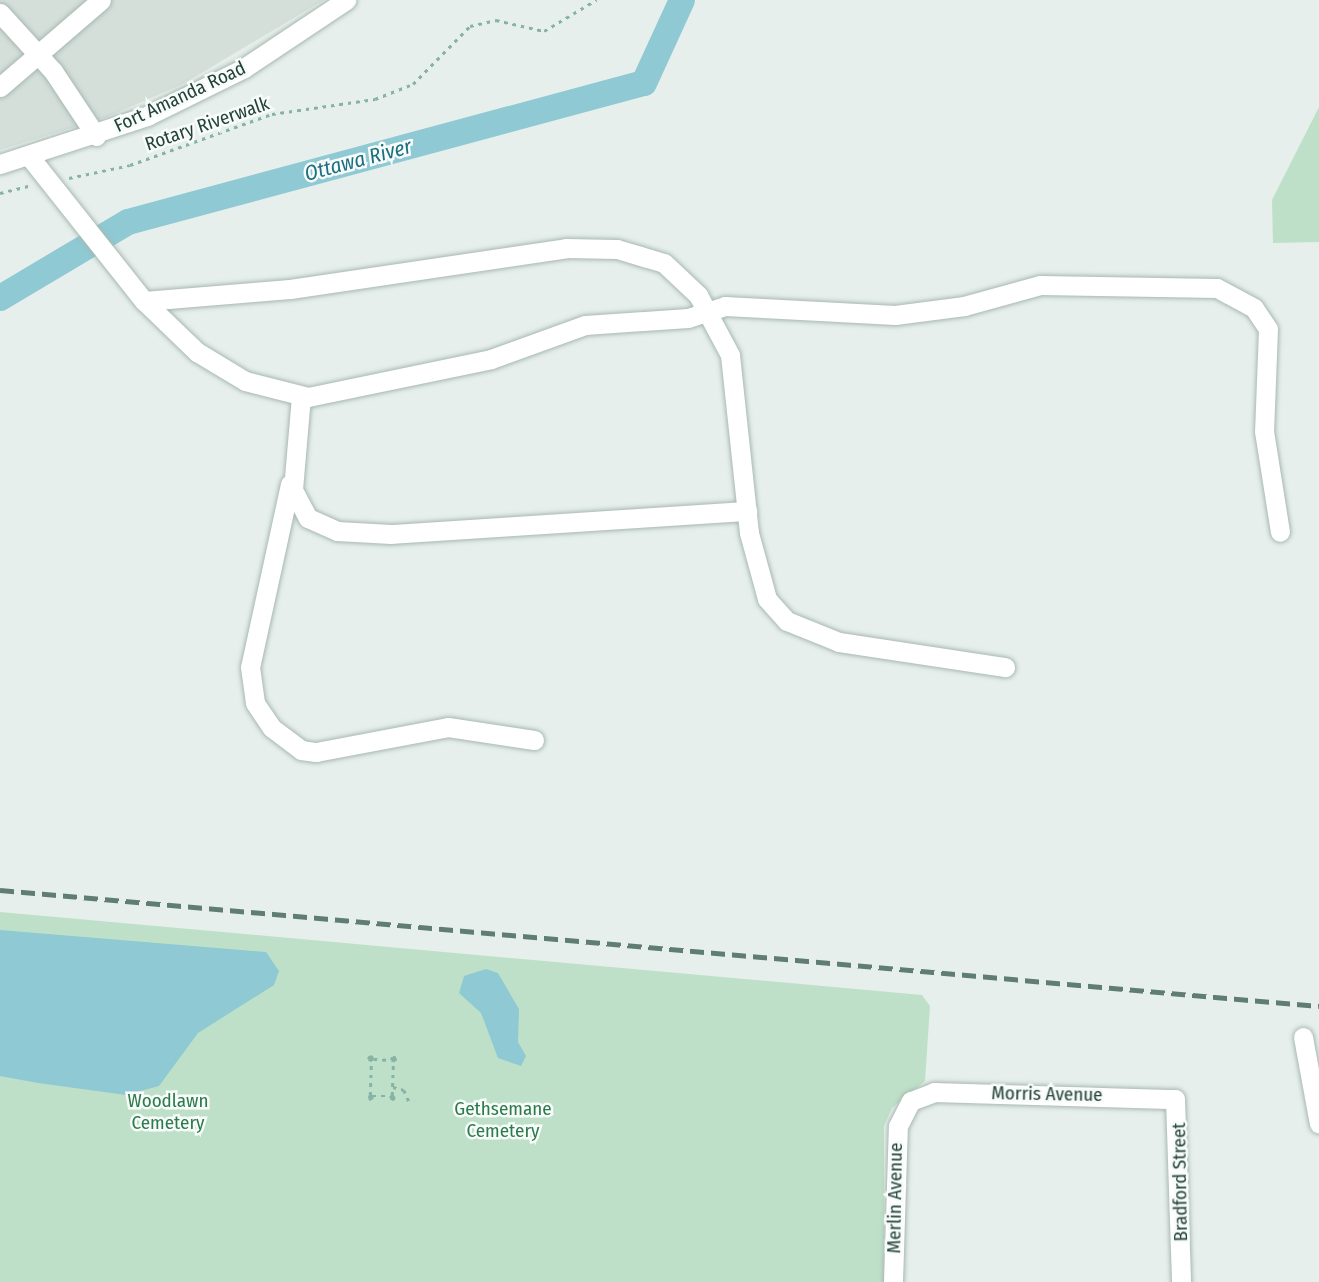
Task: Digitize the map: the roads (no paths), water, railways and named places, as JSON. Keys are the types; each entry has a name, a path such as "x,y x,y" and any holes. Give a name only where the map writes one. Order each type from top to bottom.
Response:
{"street":[{"path":"0,87 101,0"},
{"name":"Fort Amanda Road","path":"0,163 96,136 244,68 346,0"},
{"path":"0,13 38,55 96,136"},
{"path":"29,156 118,273 144,302 197,352 246,381 301,396 491,359 585,325 709,311 725,306 895,314 964,306 1040,285 1217,288 1254,308 1268,329 1264,430 1280,532"},
{"path":"144,302 290,289 516,252 591,247 664,263 709,311 730,355 747,511 758,582 787,621 839,642 1005,667"},
{"path":"301,396 291,478 250,667 255,703 272,728 301,750 316,752 448,727 534,740"},
{"path":"291,478 308,518 361,534 747,511"},
{"path":"1303,1037 1319,1124"},
{"name":"Morris Avenue","path":"934,1093 1159,1096"},
{"name":"Merlin Avenue","path":"893,1282 896,1134 911,1101 934,1093"},
{"name":"Bradford Street","path":"1159,1096 1179,1106 1181,1282"}],"water":[{"path":"0,930 266,952 279,971 274,985 198,1033 159,1086 126,1095 38,1083 0,1076"},
{"path":"486,969 498,973 519,1009 518,1042 526,1056 521,1066 498,1058 481,1013 459,993 464,976"}],"waterway":[{"name":"Ottawa River","path":"0,298 128,222 644,83 682,0"}],"railway":[{"path":"0,890 1319,1006"}],"park label":[{"name":"Woodlawn Cemetery","path":"168,1112"},
{"name":"Gethsemane Cemetery","path":"503,1120"}]}
